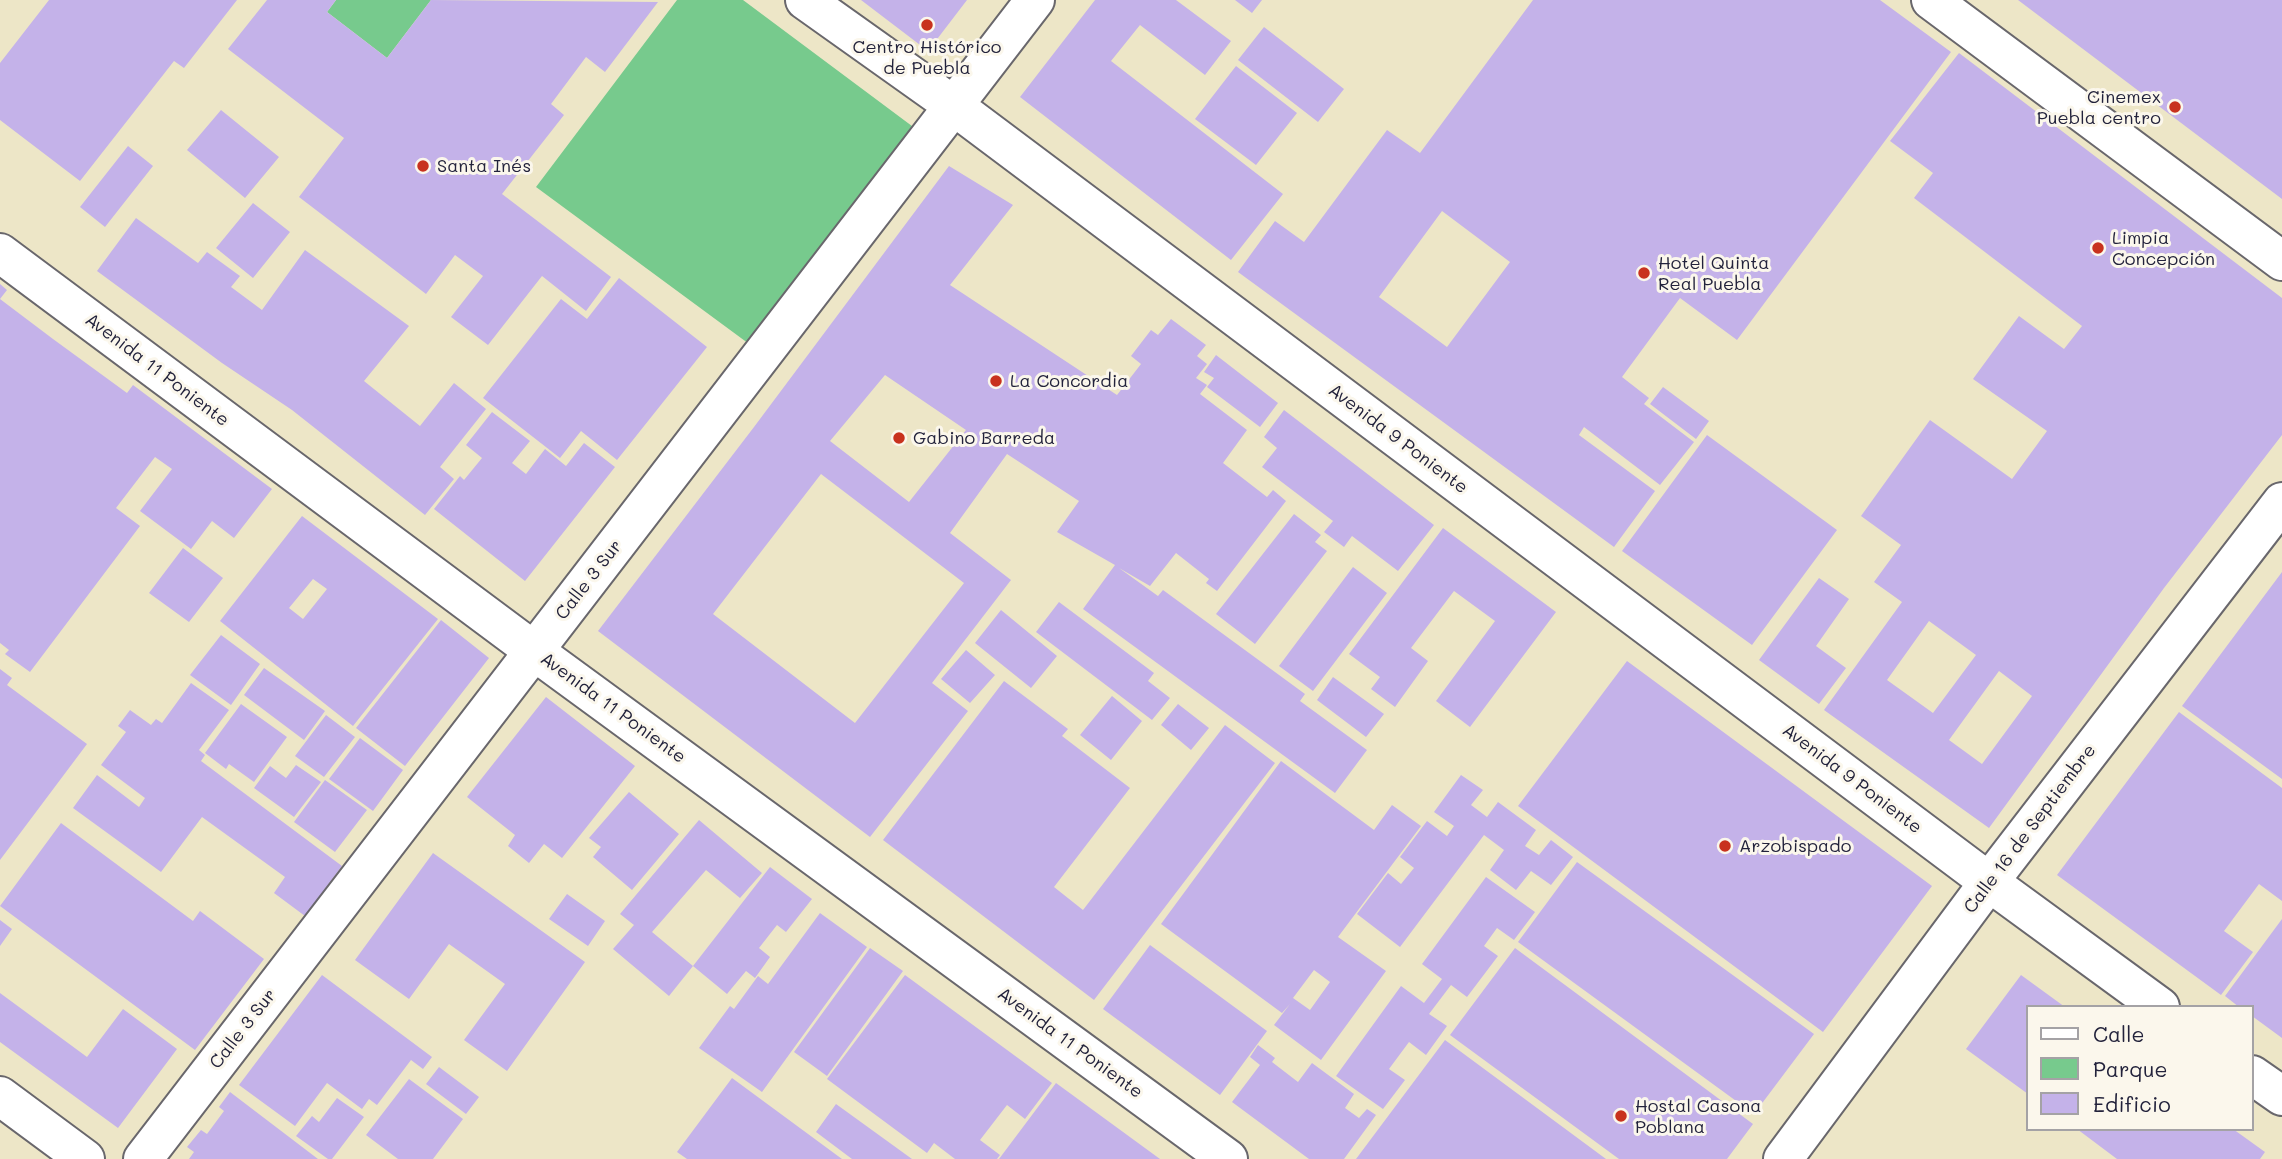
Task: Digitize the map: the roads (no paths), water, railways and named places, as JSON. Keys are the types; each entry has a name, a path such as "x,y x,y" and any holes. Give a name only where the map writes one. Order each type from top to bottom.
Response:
{"street":[{"name":"Avenida 9 Poniente","path":"805,0 954,106 1989,882 2157,1005"},
{"name":"Calle 3 Sur","path":"143,1159 1035,0"},
{"path":"1930,0 2282,261"},
{"name":"Avenida 11 Poniente","path":"0,253 534,651 1228,1159"},
{"name":"Calle 16 de Septiembre","path":"1783,1159 1989,882 2282,502"},
{"path":"2254,1076 2282,1097"},
{"path":"0,1096 85,1159"}],"place":[{"name":"Centro Histórico de Puebla","path":"927,25"},
{"name":"Cinemex Puebla centro","path":"2175,107"},
{"name":"Santa Inés","path":"423,166"},
{"name":"Limpia Concepción","path":"2098,248"},
{"name":"Hotel Quinta Real Puebla","path":"1644,273"},
{"name":"La Concordia","path":"996,381"},
{"name":"Gabino Barreda","path":"899,438"},
{"name":"Arzobispado","path":"1725,846"},
{"name":"Hostal Casona Poblana","path":"1621,1116"}]}
